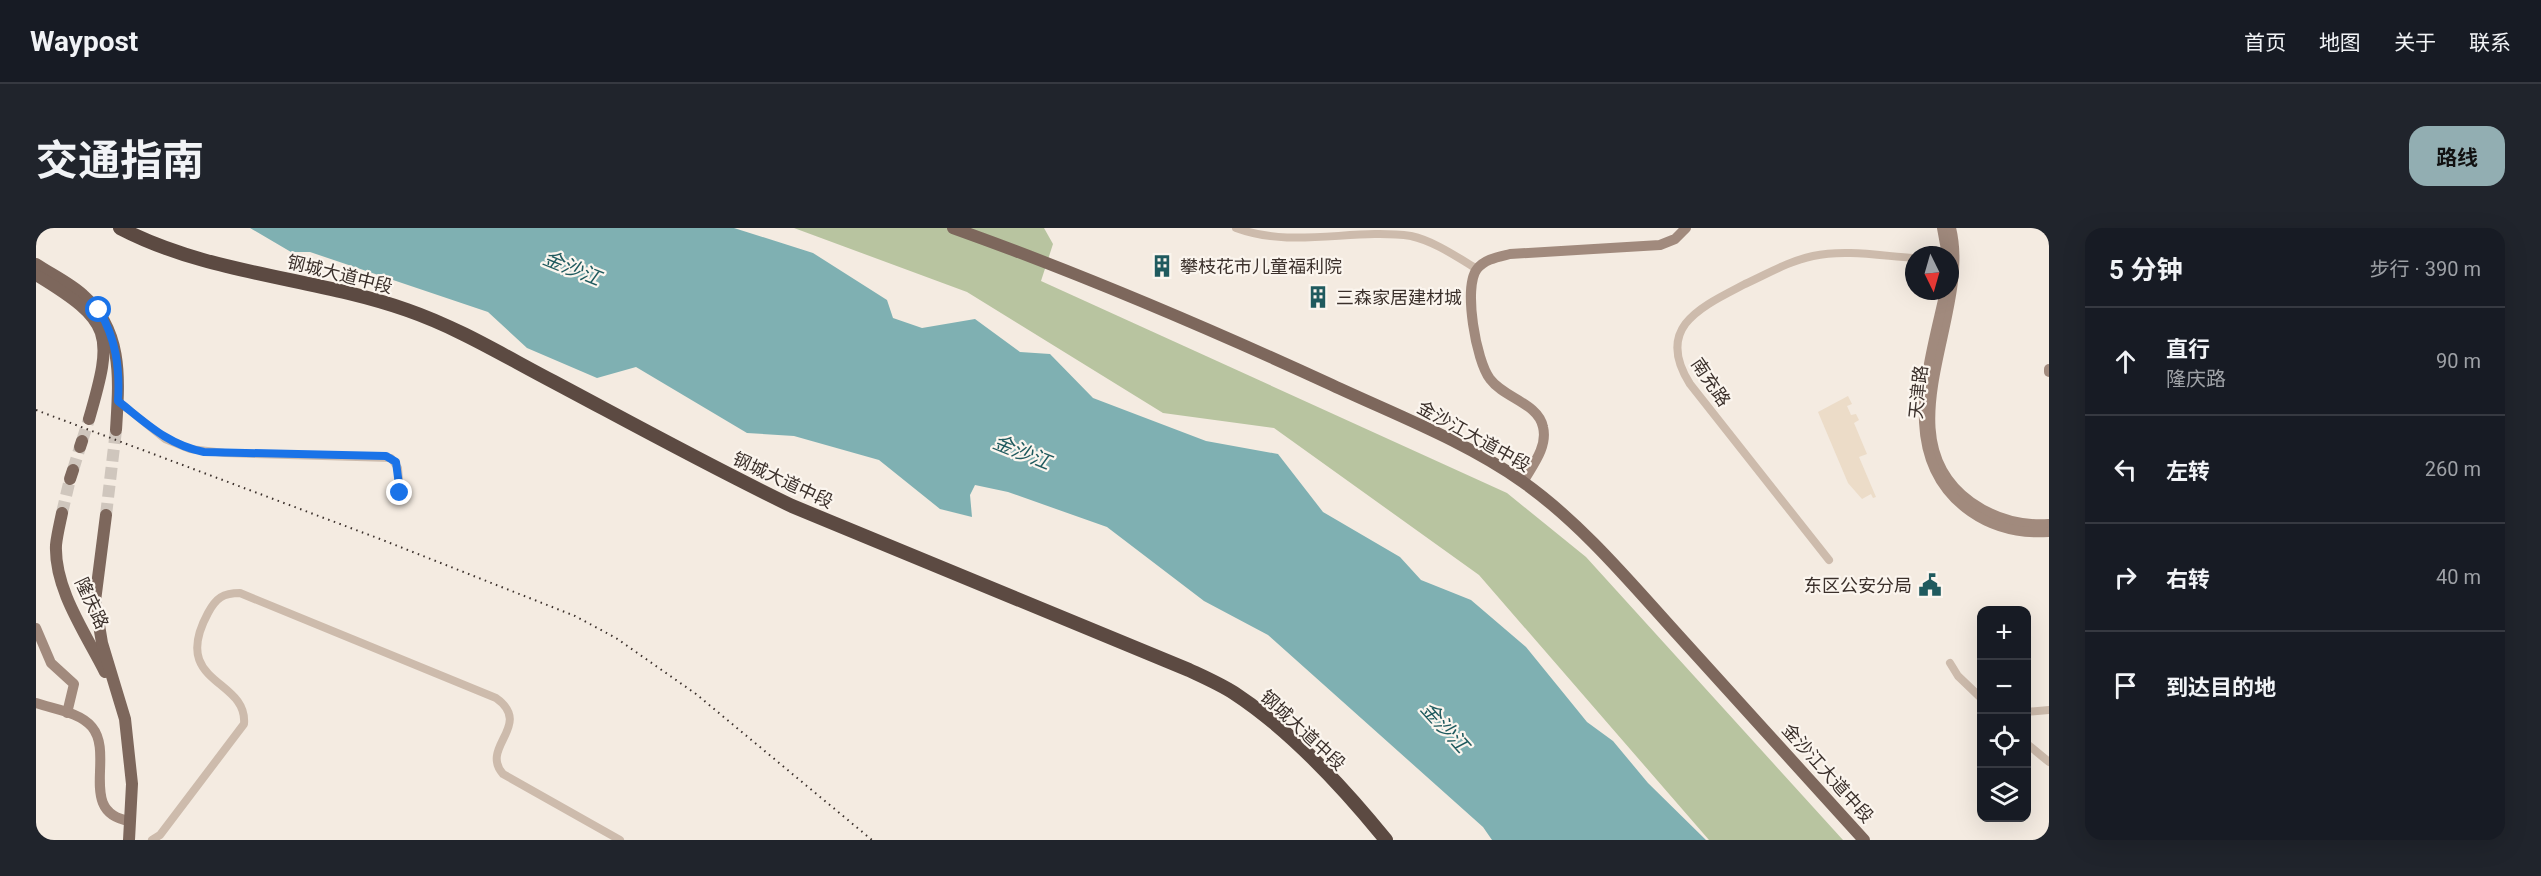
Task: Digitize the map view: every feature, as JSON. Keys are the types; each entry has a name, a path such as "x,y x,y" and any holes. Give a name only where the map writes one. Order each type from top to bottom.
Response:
{"highway":[{"name":"钢城大道中段","path":"120,228 190,258 352,293 408,310 463,334 728,475 792,506 1189,670 1233,693 1273,722 1310,757 1386,840"}],"main road":[{"name":"金沙江大道中段","path":"953,228 1021,252 1203,326 1430,430 1523,482 1560,512 1613,563 1864,840"},
{"path":"36,264 82,293 99,310 111,331 117,355 116,430"},
{"path":"36,274 77,300 92,315 102,333 105,353 102,376 89,419"},
{"name":"隆庆路","path":"62,513 56,545 58,567 72,605 121,703"},
{"name":"隆庆路","path":"106,515 94,600 102,643 125,719 132,784 129,840"},
{"path":"72,605 85,609 94,600"}],"street":[{"path":"1236,228 1255,235 1288,239 1377,232 1413,236 1445,250 1477,269"},
{"path":"1523,482 1541,449 1544,435 1543,425 1527,407 1498,388 1483,365 1470,300 1471,284 1477,269 1489,259 1510,254 1660,245 1675,239 1686,228"},
{"path":"1941,228 1947,246"},
{"name":"天津路","path":"1950,228 1951,246"},
{"name":"南充路","path":"1829,560 1690,384 1679,363 1677,340 1687,320 1706,304 1787,264 1814,255 1842,253 1905,257"},
{"path":"1943,300 1923,398 1925,439 1935,472 1952,496 1992,524 2023,532 2049,532"},
{"name":"天津路","path":"1951,300 1931,399 1931,431 1937,457 1958,491 1982,509 2010,522 2049,524"},
{"path":"118,401 165,439 190,449 225,453 391,458 398,468 400,493"},
{"path":"152,840 160,835 243,724 242,708 202,668 196,650 206,615 216,598 227,593 240,593 496,698 506,705 511,715 509,729 495,756 496,766 503,774 620,840"},
{"path":"36,628 51,663 70,677 74,684 67,713"},
{"path":"1950,663 1958,676 1977,694"},
{"path":"36,703 82,719 97,736 100,748 99,788 102,802 109,812 120,820 130,821"},
{"path":"2031,711 2049,710"},
{"path":"2031,747 2049,762"}],"green space":[{"path":"794,228 1044,228 1053,244 1041,281 1507,493 1586,557 1843,840 1709,840 1479,575 1274,428 1163,413 967,292"}],"shaded area":[{"path":"1848,396 1852,404 1847,406 1851,415 1856,414 1859,420 1854,423 1867,454 1859,457 1876,497 1873,498 1871,494 1862,499 1848,483 1818,412"}],"water":[{"name":"金沙江","path":"250,228 734,228 813,253 887,300 893,318 922,328 975,319 1020,352 1050,354 1093,398 1206,441 1278,454 1323,512 1400,557 1421,580 1471,600 1526,647 1587,722 1613,741 1648,783 1706,840 1492,840 1483,827 1268,635 1204,601 1107,527 1008,492 975,485 970,495 972,517 940,509 879,460 794,436 747,433 636,367 597,378 527,348 488,312 310,252 291,252"}],"tunnel":[{"path":"82,441 89,419"},
{"path":"106,515 116,430"},
{"path":"73,470 80,447"},
{"path":"62,513 70,479"}],"railway":[{"path":"36,410 380,539 575,616 616,638 696,694 872,840"}],"place":[{"name":"攀枝花市儿童福利院","path":"1162,266"},
{"name":"三森家居建材城","path":"1318,297"},
{"name":"东区公安分局","path":"1930,585"}],"route":[{"path":"99,310 111,331 117,355 118,401 165,439 177,445 204,452 386,456 396,462 400,493"}]}
